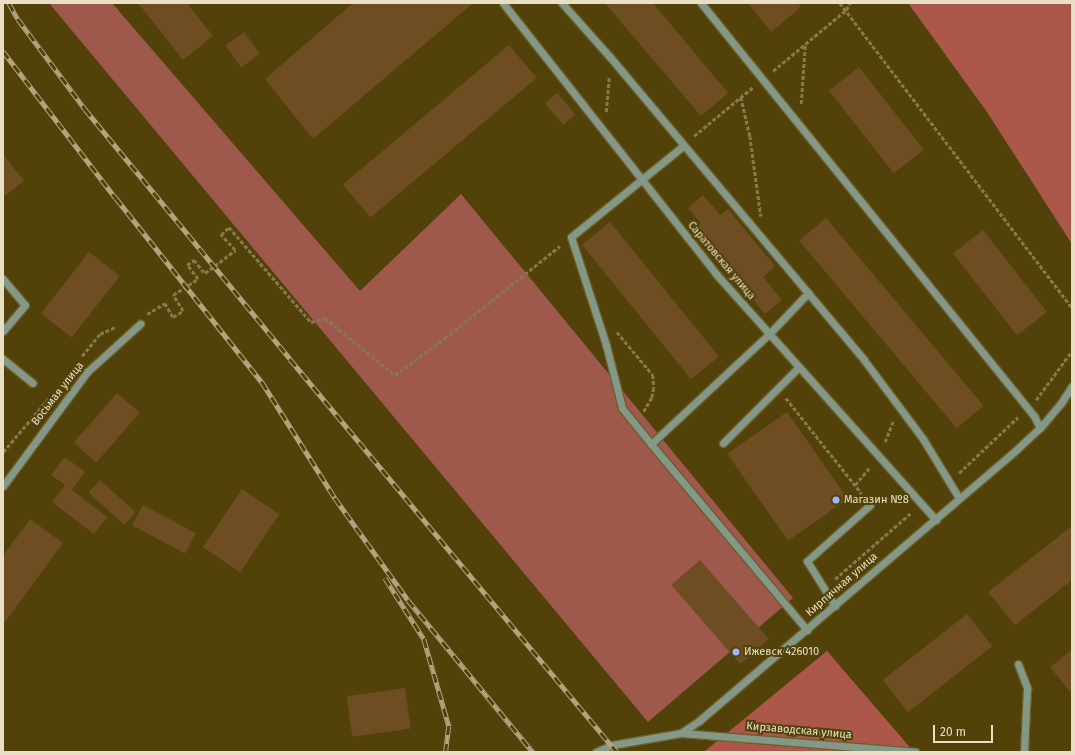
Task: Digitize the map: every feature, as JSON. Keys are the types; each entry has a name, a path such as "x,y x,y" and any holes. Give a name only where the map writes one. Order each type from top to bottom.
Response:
{"street":[{"name":"Саратовская улица","path":"503,3 716,274 936,520"},
{"path":"562,3 610,57 683,146 864,360 923,439 959,498"},
{"path":"701,3 1031,412 1040,428"},
{"path":"683,146 571,237 606,345 622,408 807,630"},
{"path":"3,279 25,304 3,331"},
{"path":"651,444 769,334 808,293"},
{"name":"Восьмая улица","path":"3,486 87,372 140,324"},
{"path":"3,359 33,383"},
{"path":"723,443 799,367"},
{"name":"Кирпичная улица","path":"596,752 612,746 681,732 700,720 727,699 936,520 959,498 1040,428 1061,403 1072,386"},
{"path":"835,606 807,561 870,506"},
{"path":"1018,664 1027,688 1024,752"},
{"name":"Кирзаводская улица","path":"681,732 916,752"}],"path":[{"path":"840,3 1072,307"},
{"path":"800,124 805,45"},
{"path":"604,133 610,57"},
{"path":"741,97 750,136 765,242"},
{"path":"151,312 165,303 173,317 182,311 173,295 198,279 187,265 194,260 205,273 235,250 221,234 229,227 311,322 325,318 395,375 445,338 571,237"},
{"path":"613,328 653,374 654,388 652,398 635,425"},
{"path":"778,388 870,506"}],"shaded area":[{"path":"49,3 112,3 360,291 461,194 793,598 648,722"},
{"path":"908,3 1072,3 1072,244 987,112"},
{"path":"827,651 914,752 701,752 705,751"}],"building":[{"path":"138,3 187,3 213,36 183,60"},
{"path":"353,3 473,3 313,139 265,79"},
{"path":"605,3 653,3 728,93 701,116"},
{"path":"748,3 797,3 801,7 771,32"},
{"path":"244,32 260,54 241,67 225,46"},
{"path":"509,45 537,78 370,217 343,184"},
{"path":"859,67 924,150 894,173 829,90"},
{"path":"557,93 575,114 563,125 545,103"},
{"path":"3,154 24,181 3,197"},
{"path":"703,195 720,215 728,209 775,266 763,277 782,300 765,314 695,229 701,223 688,208"},
{"path":"826,218 983,406 957,428 799,240"},
{"path":"610,222 719,356 691,379 582,245"},
{"path":"983,230 1047,312 1017,335 953,253"},
{"path":"89,252 120,276 72,337 41,313"},
{"path":"117,393 140,413 96,462 74,443"},
{"path":"787,412 848,499 788,541 727,454"},
{"path":"65,457 85,472 72,490 107,517 94,534 52,502 65,485 51,475"},
{"path":"100,480 136,512 124,525 89,493"},
{"path":"242,489 279,514 240,572 203,547"},
{"path":"143,505 196,533 185,553 132,525"},
{"path":"30,519 63,543 3,625 3,556"},
{"path":"1072,526 1072,580 1015,625 988,592"},
{"path":"700,560 769,639 740,664 671,585"},
{"path":"967,614 992,646 908,712 883,680"},
{"path":"1072,650 1072,694 1050,667"},
{"path":"405,688 411,729 352,737 347,696"}],"railway":[{"path":"9,3 18,19 85,109 290,359 617,752"},
{"path":"3,51 116,198 262,382 335,498 408,600 533,752"},
{"path":"385,578 424,639 449,726 446,752"}],"place":[{"name":"Магазин №8","path":"836,500"},
{"name":"Ижевск 426010","path":"736,652"}]}
